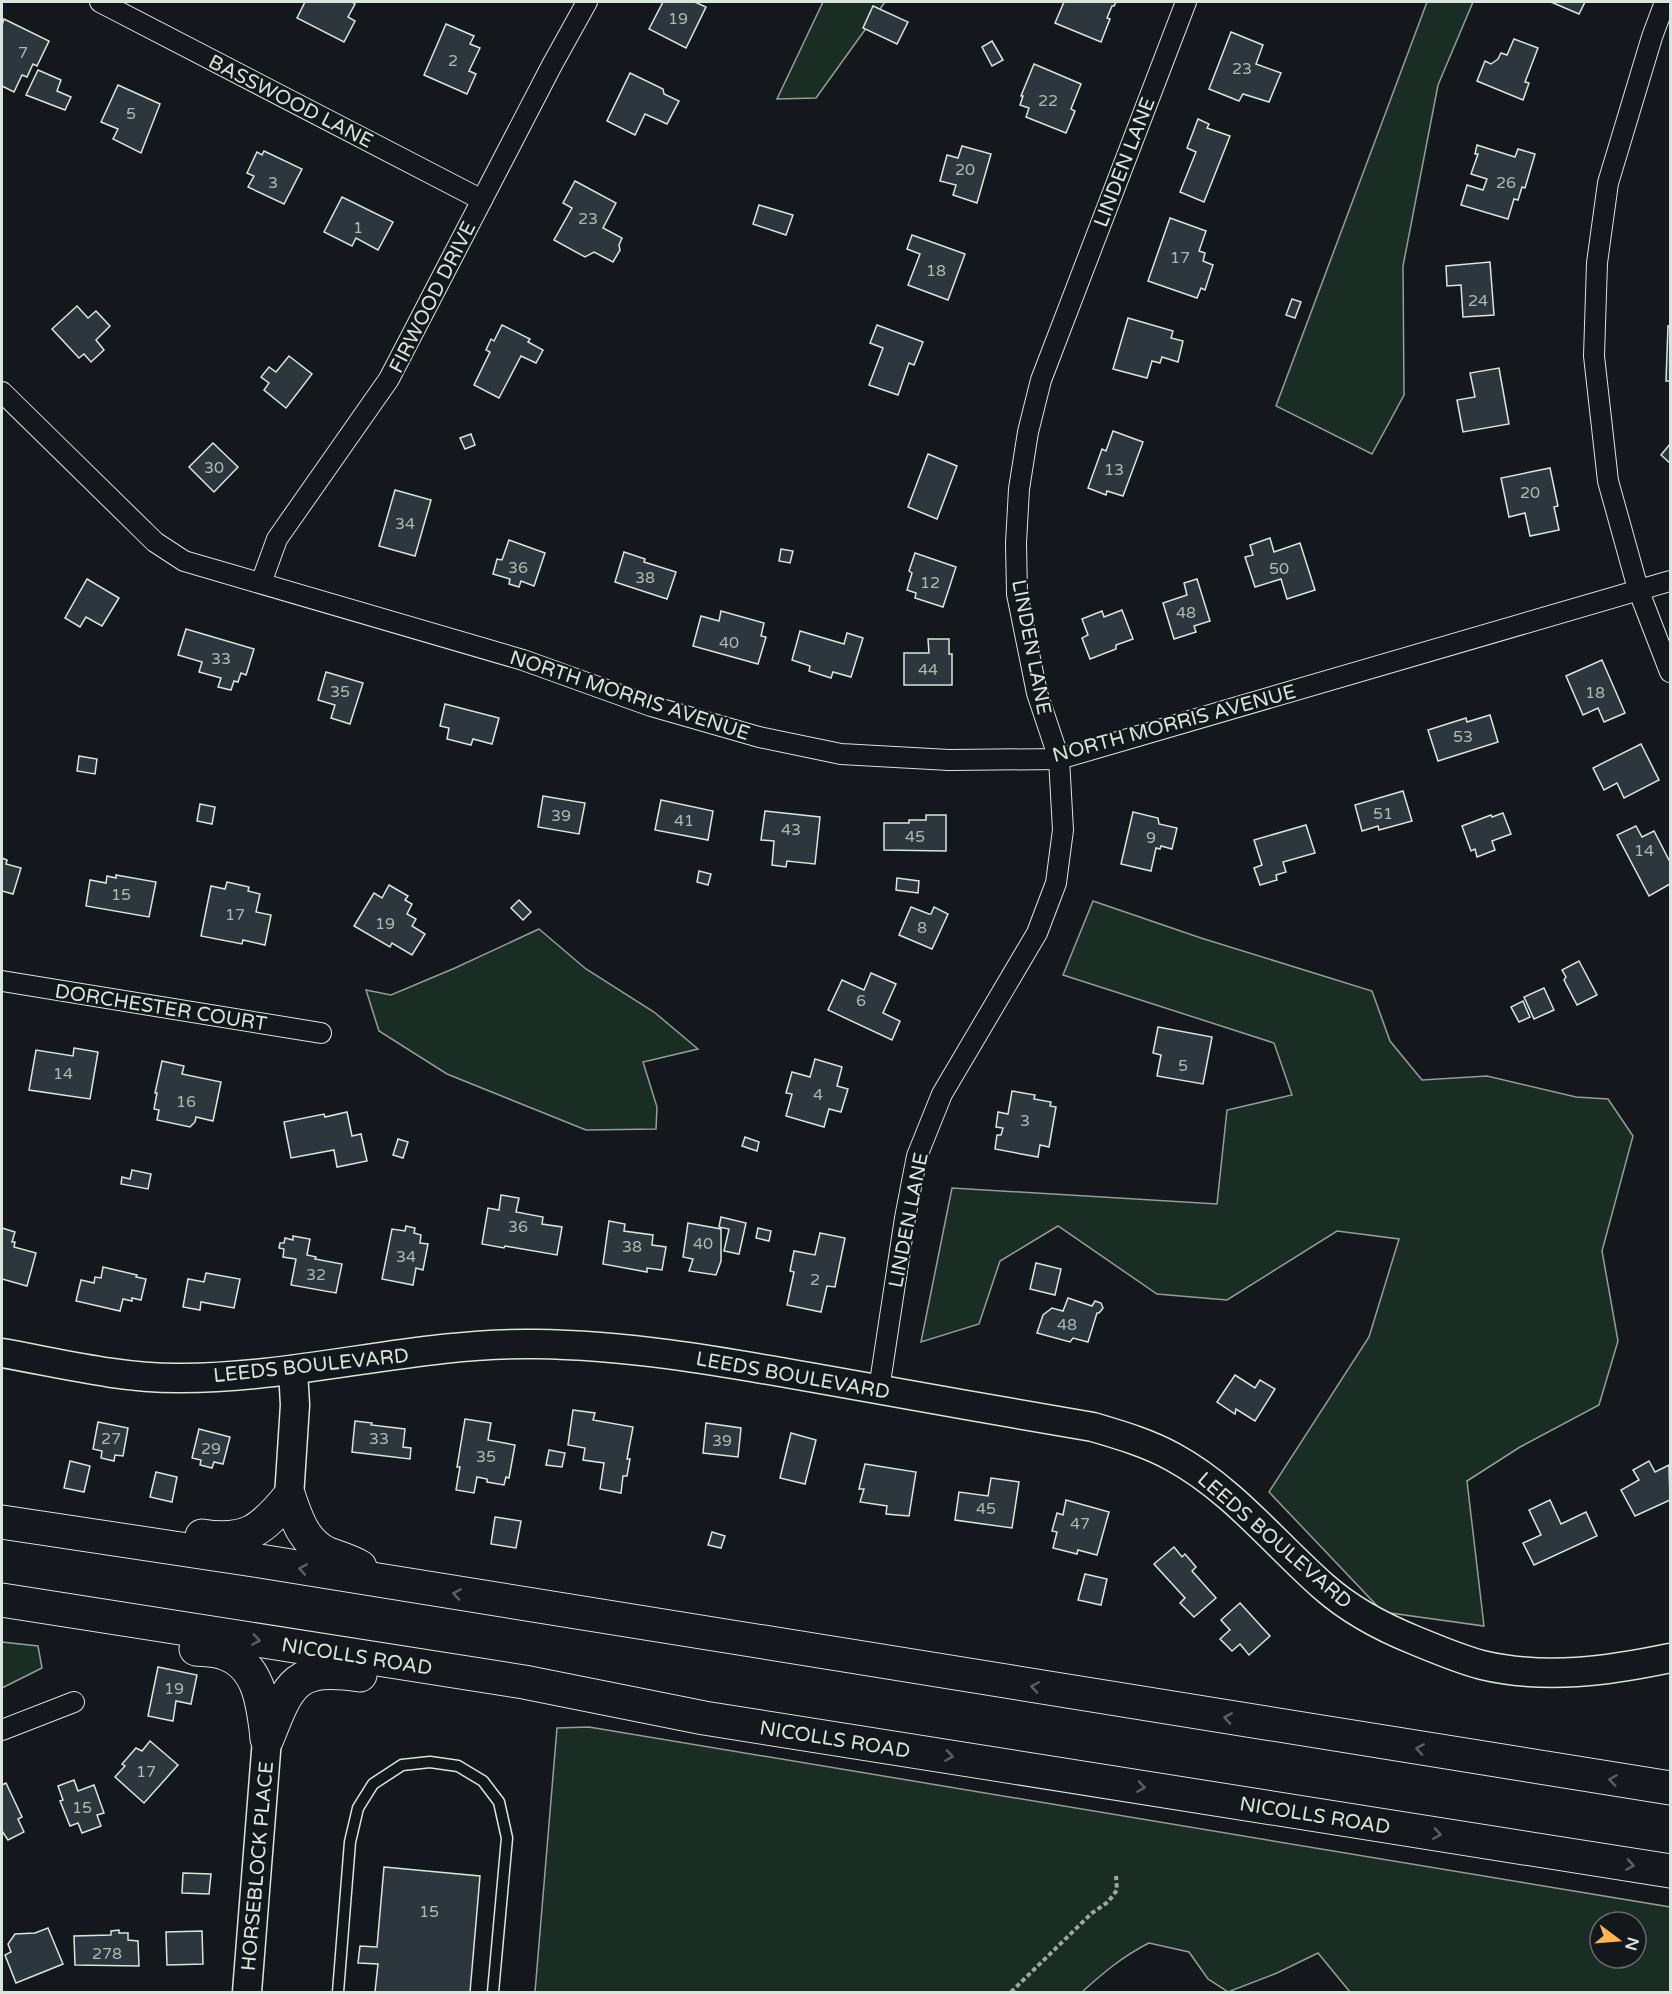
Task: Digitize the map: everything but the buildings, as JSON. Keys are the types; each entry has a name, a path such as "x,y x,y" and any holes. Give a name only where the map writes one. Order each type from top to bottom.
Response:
{"highway":[{"path":"2,1511 40,1510 211,1538 233,1539 253,1532 264,1525 289,1497 299,1527 314,1545 323,1552 356,1564 381,1582"},
{"path":"2,1522 260,1561 1671,1788"},
{"path":"17,1602 151,1642 223,1653 232,1657 249,1671 259,1688 267,1738"},
{"name":"NICOLLS ROAD","path":"17,1602 524,1682 704,1718 1671,1871"},
{"path":"267,1738 281,1702 288,1692 305,1676 329,1671 520,1700 704,1718"}],"street":[{"name":"BASSWOOD LANE","path":"100,2 482,200"},
{"name":"FIRWOOD DRIVE","path":"261,583 277,539 389,380 552,65 588,2"},
{"name":"LINDEN LANE","path":"879,1389 905,1218 917,1156 942,1094 1037,933 1056,883 1063,831 1059,759 1037,693 1017,594 1016,543 1019,489 1028,432 1041,380 1054,342 1186,2"},
{"path":"1665,2 1652,37 1608,183 1597,263 1594,356 1608,481 1638,589 1671,672"},
{"name":"NORTH MORRIS AVENUE","path":"2,392 155,542 184,561 523,660 651,706 759,737 841,754 949,760 1059,759 1671,581"},
{"name":"DORCHESTER COURT","path":"2,981 321,1033"},
{"name":"LEEDS BOULEVARD","path":"2,1353 131,1375 176,1378 293,1370 491,1345 533,1344 630,1349 691,1357 1093,1427 1147,1445 1173,1457 1202,1475 1326,1588 1350,1606 1400,1634 1431,1647 1481,1665 1513,1670 1574,1672 1605,1670 1671,1658"},
{"path":"289,1497 295,1405 293,1370"},
{"path":"2,1730 74,1702"},
{"name":"HORSEBLOCK PLACE","path":"247,1992 267,1738"}],"lane":[{"path":"338,1992 350,1842 358,1808 373,1784 402,1765 430,1762 458,1766 483,1781 498,1802 507,1838 493,1992"}],"path":[{"path":"1011,1992 1092,1913 1108,1902 1118,1890 1116,1876"}],"green space":[{"path":"823,2 885,2 816,98 777,99"},
{"path":"1427,2 1473,2 1438,85 1403,266 1404,395 1372,454 1276,406"},
{"path":"1093,901 1201,938 1372,991 1390,1041 1422,1080 1487,1076 1576,1097 1608,1099 1633,1136 1602,1251 1618,1341 1599,1405 1520,1447 1467,1481 1484,1626 1383,1612 1269,1492 1369,1337 1399,1239 1337,1231 1227,1300 1157,1294 1058,1226 1000,1261 979,1324 921,1342 952,1188 1217,1204 1227,1110 1292,1095 1274,1043 1063,975"},
{"path":"539,929 586,969 654,1012 698,1049 643,1062 657,1107 656,1129 586,1130 447,1074 379,1031 366,990 391,995"},
{"path":"2,1642 38,1646 42,1668 2,1688"},
{"path":"589,1727 1670,1907 1670,1992 1350,1992 1318,1953 1277,1973 1228,1992 1208,1979 1189,1952 1149,1943 1114,1965 1082,1992 535,1992 557,1728"}]}
